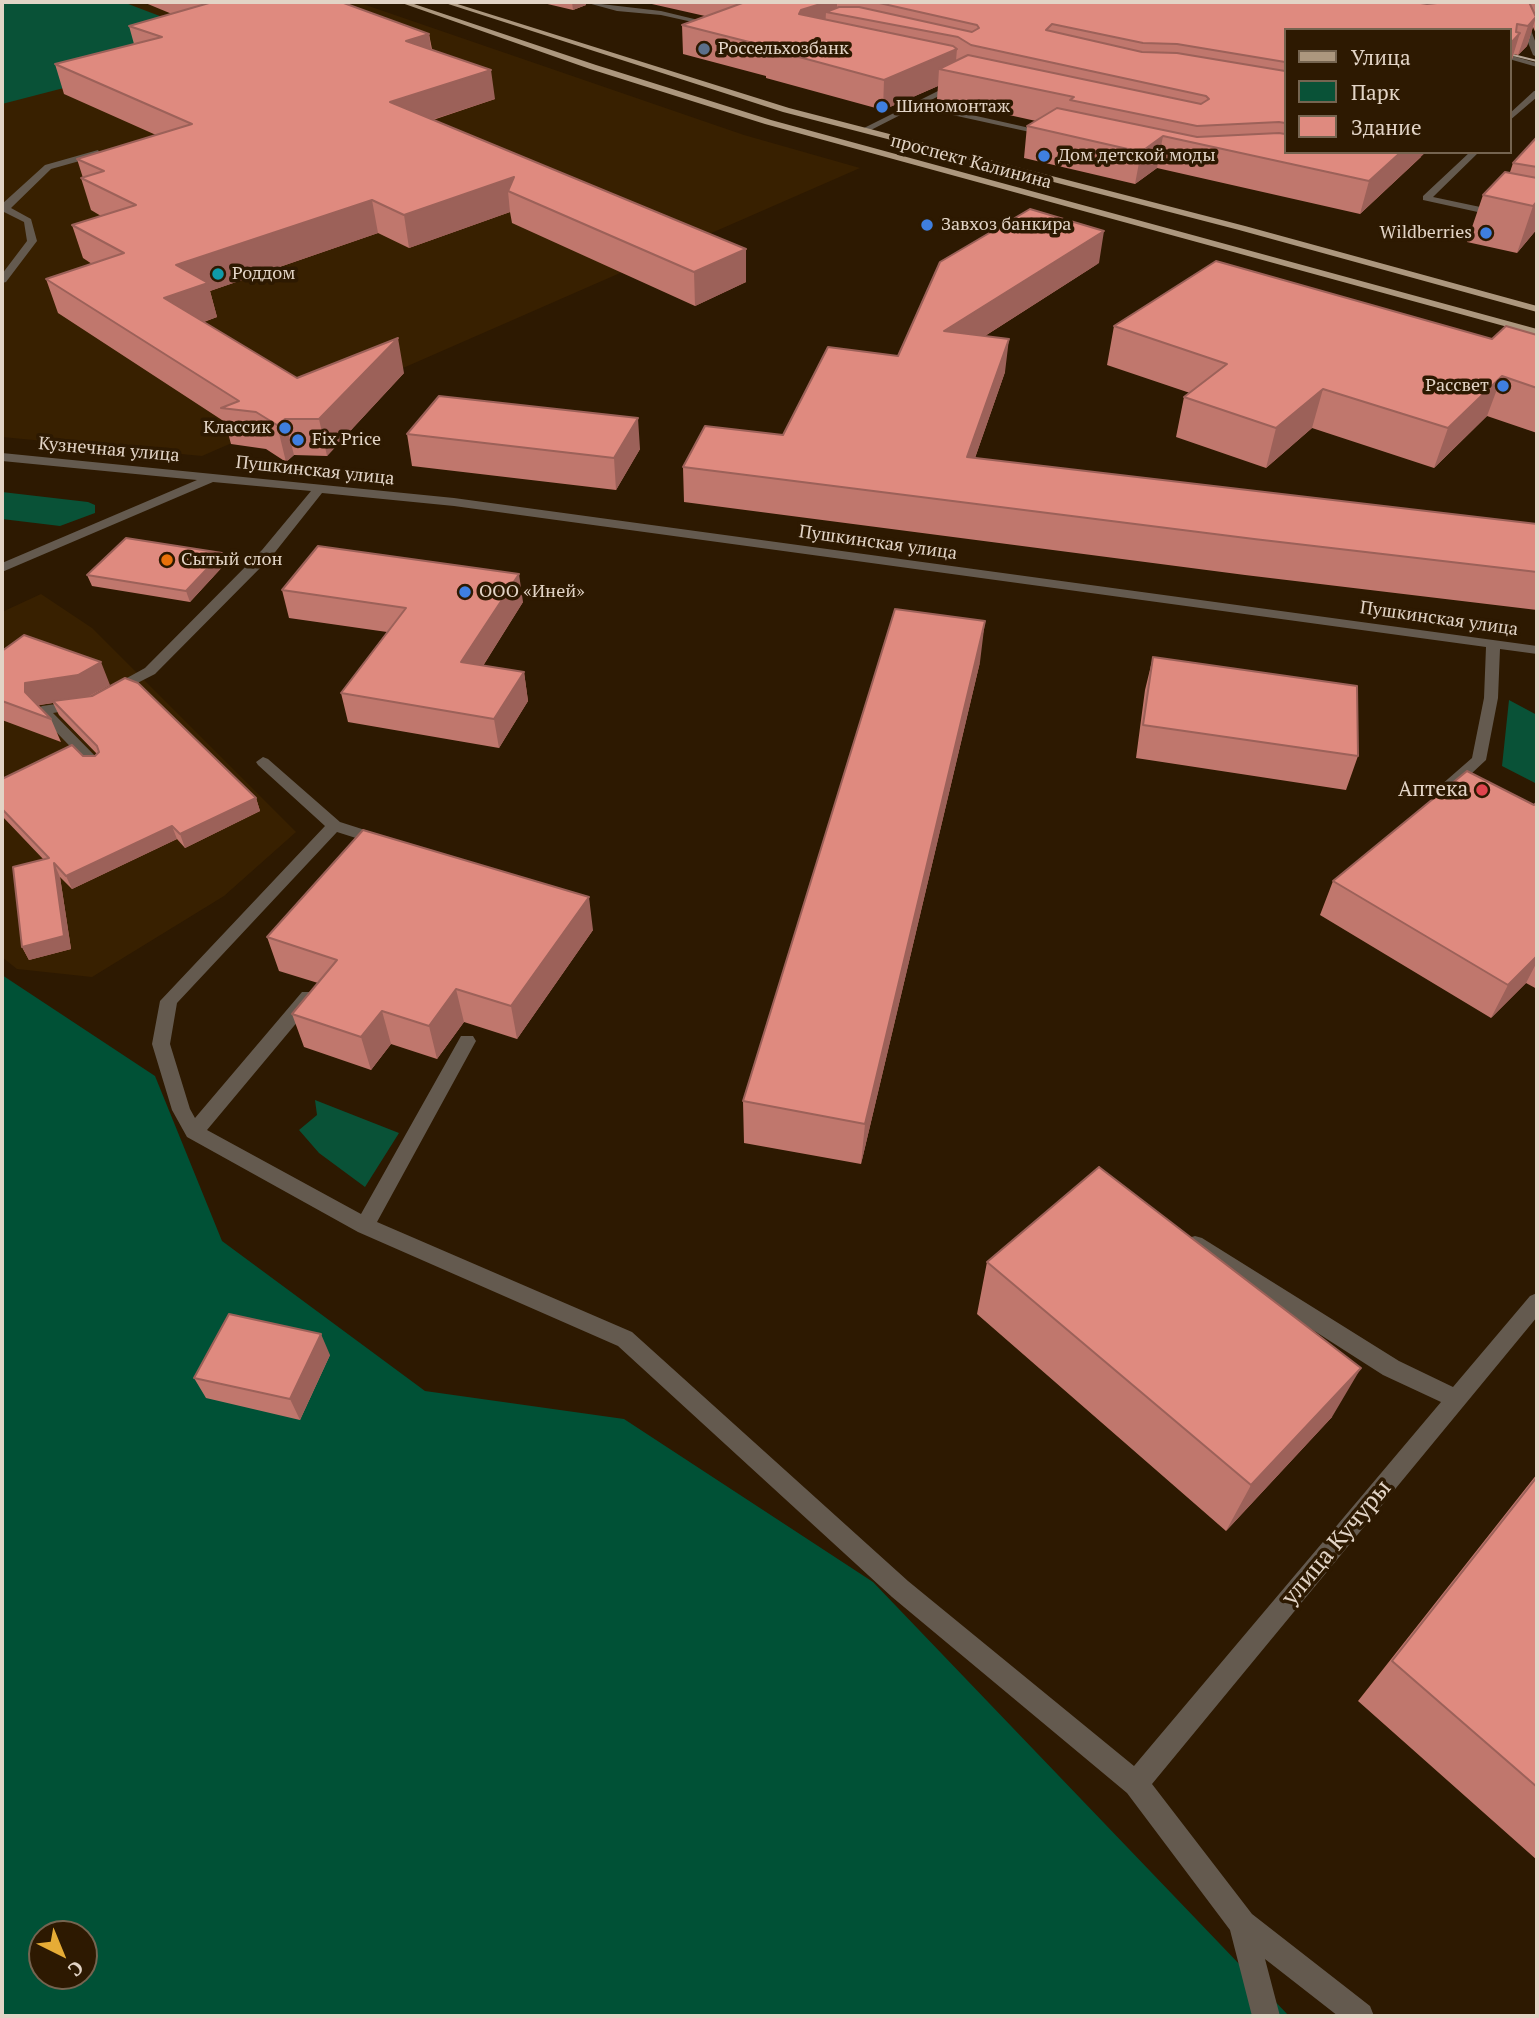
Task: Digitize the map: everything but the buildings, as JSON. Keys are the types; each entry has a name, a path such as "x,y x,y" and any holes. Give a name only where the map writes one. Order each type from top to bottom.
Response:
{"main road":[{"name":"проспект Калинина","path":"402,2 593,67 780,126 1537,332"},
{"name":"проспект Калинина","path":"445,2 665,73 864,130 1242,228 1537,309"}],"street":[{"path":"588,2 727,27"},
{"path":"1511,2 1525,24 1536,55"},
{"path":"1512,22 1525,24"},
{"path":"1511,48 1536,55"},
{"path":"1511,58 1537,65"},
{"path":"864,130 918,105 964,79 954,71"},
{"path":"1511,118 1537,93"},
{"path":"918,105 1054,134"},
{"path":"2,280 32,241 28,221 4,208 48,167 111,149"},
{"path":"1473,154 1426,198 1537,222"},
{"name":"Кузнечная улица","path":"2,457 212,478"},
{"path":"2,568 212,478"},
{"name":"Пушкинская улица","path":"212,478 454,502 1537,650"},
{"path":"95,764 42,710 98,700 150,670 267,552 318,490"},
{"path":"1438,796 1479,760 1491,698 1493,644"},
{"path":"263,762 334,826 390,844"},
{"path":"334,826 169,1001 161,1044 181,1110 194,1132 365,1226 625,1339 900,1589 1136,1784 1242,1924 1360,2016"},
{"path":"194,1132 314,990"},
{"path":"365,1226 467,1041"},
{"path":"1174,1230 1391,1368 1457,1399"},
{"name":"улица Кучуры","path":"1136,1784 1537,1302"},
{"path":"1242,1924 1266,2016"}],"shaded area":[{"path":"2,2 357,2 744,135 860,168 202,456 2,437"},
{"path":"41,594 92,628 296,832 224,896 92,977 17,969 2,957 2,612"}],"green space":[{"path":"2,2 123,2 199,31 141,68 2,104"},
{"path":"2,492 88,502 95,505 95,513 60,526 2,519"},
{"path":"1509,700 1537,715 1537,784 1502,766"},
{"path":"2,975 155,1076 222,1241 425,1391 624,1419 873,1582 1289,2016 2,2016"},
{"path":"315,1100 399,1133 365,1187 319,1153 299,1130 317,1115"}],"tram line":[{"path":"1511,54 1537,61"}],"place":[{"name":"Россельхозбанк","path":"704,49"},
{"name":"Шиномонтаж","path":"882,107"},
{"name":"Дом детской моды","path":"1044,156"},
{"name":"Завхоз банкира","path":"927,225"},
{"name":"Wildberries","path":"1486,233"},
{"name":"Роддом","path":"218,274"},
{"name":"Рассвет","path":"1503,386"},
{"name":"Классик","path":"285,428"},
{"name":"Fix Price","path":"298,440"},
{"name":"Сытый слон","path":"167,560"},
{"name":"ООО «Иней»","path":"465,592"},
{"name":"Аптека","path":"1482,790"}]}
